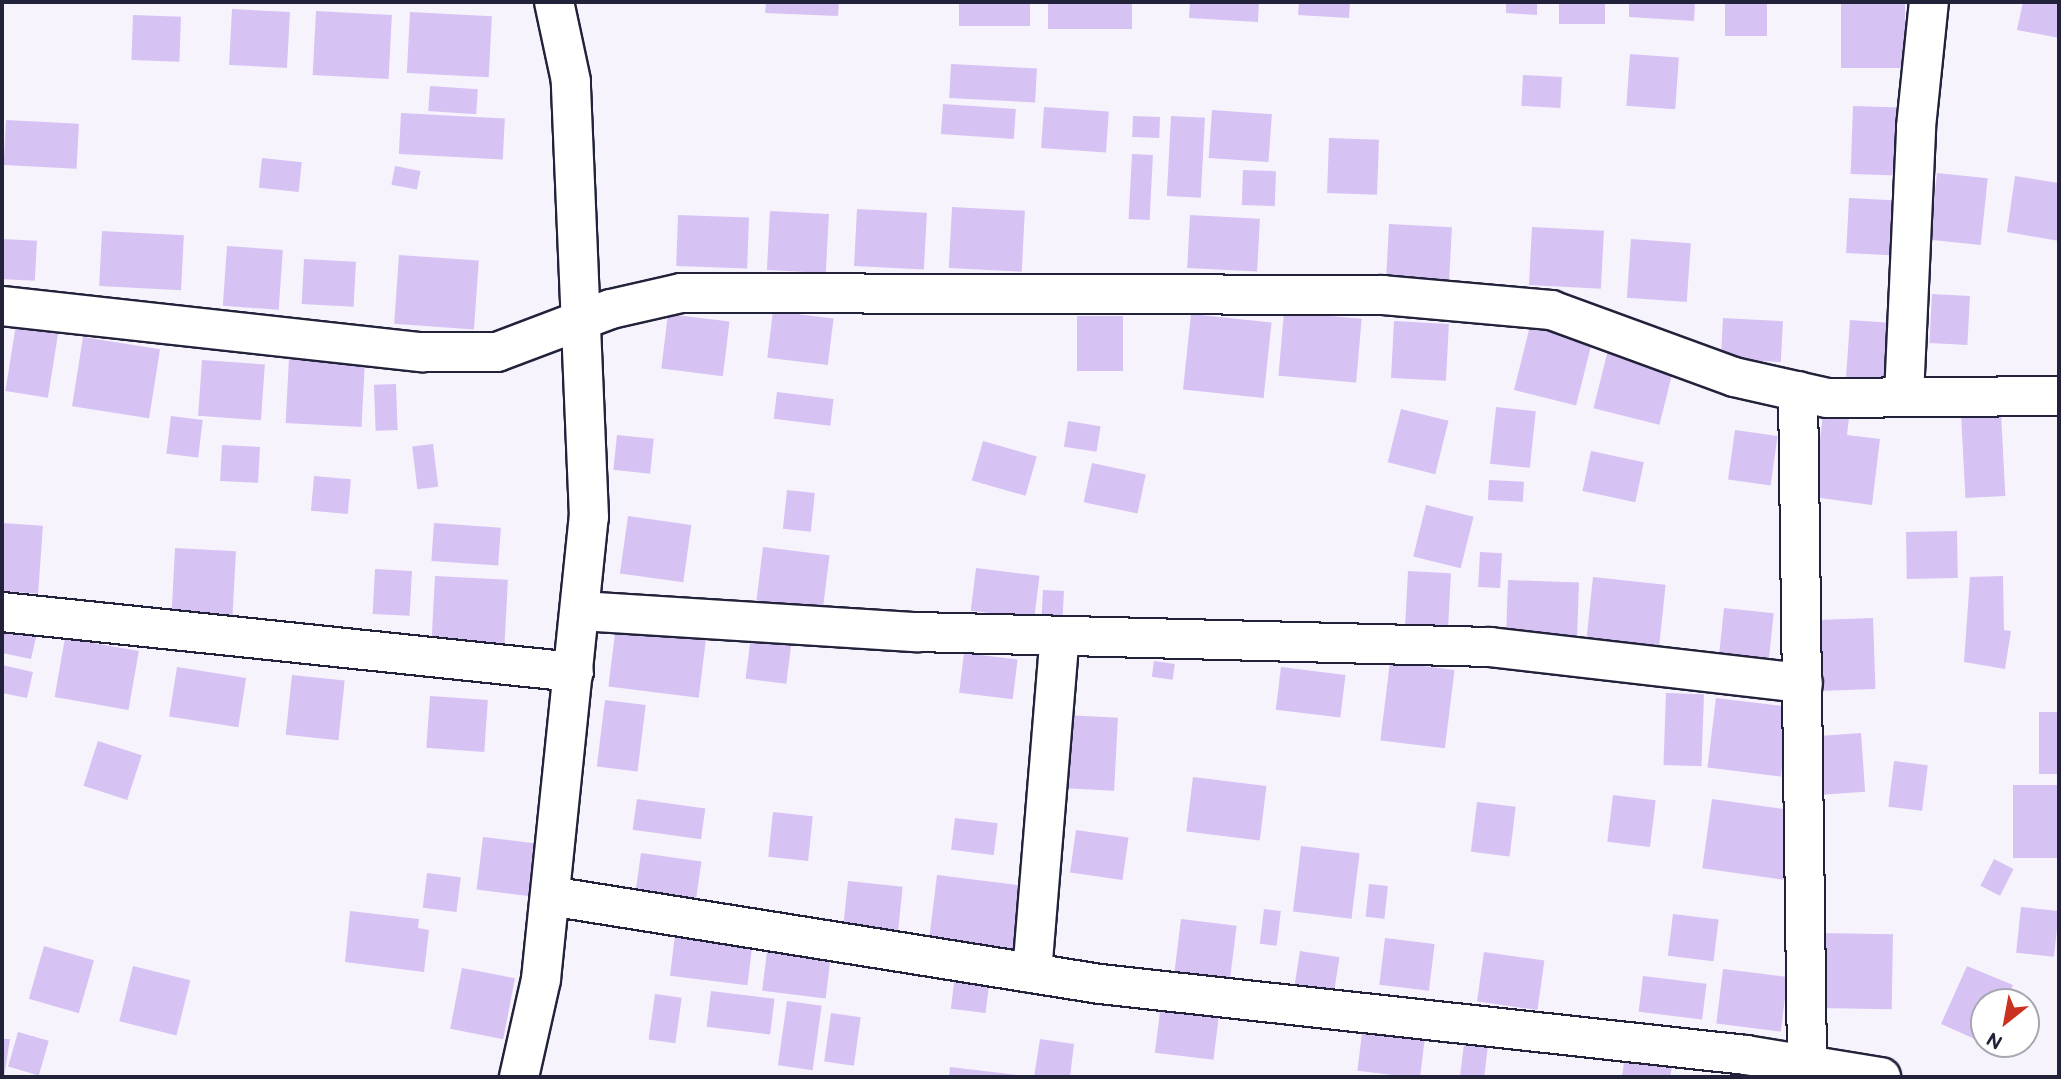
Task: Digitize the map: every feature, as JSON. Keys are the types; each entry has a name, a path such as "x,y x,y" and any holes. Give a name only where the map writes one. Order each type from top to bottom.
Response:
{"street":[{"path":"519,1077 550,896 589,517 571,80 554,2"},
{"path":"1904,396 1916,127 1929,2"},
{"path":"2,306 422,352 498,352 583,321 681,293 1383,295 1551,310 1734,377 1827,398 2059,396"},
{"path":"1798,391 1807,1065"},
{"path":"2,611 574,672"},
{"path":"580,611 1060,636 1490,647 1803,682"},
{"path":"1032,973 1060,636"},
{"path":"550,896 1032,973 1807,1065 1881,1077"}],"building":[{"path":"766,2 839,2 838,16 765,13"},
{"path":"959,2 1030,2 1030,26 959,26"},
{"path":"1048,2 1132,2 1132,29 1048,29"},
{"path":"1190,2 1259,2 1258,22 1189,18"},
{"path":"1299,2 1350,2 1349,18 1298,15"},
{"path":"1506,2 1537,2 1537,15 1506,13"},
{"path":"1559,2 1605,2 1605,24 1559,24"},
{"path":"1629,2 1695,2 1694,21 1629,17"},
{"path":"1725,2 1767,2 1767,36 1725,36"},
{"path":"1841,2 1905,2 1905,68 1841,68"},
{"path":"2023,2 2059,2 2059,38 2017,30"},
{"path":"232,9 290,12 287,68 229,65"},
{"path":"316,11 392,15 389,79 313,75"},
{"path":"410,12 492,16 489,77 407,73"},
{"path":"133,15 181,17 179,62 131,60"},
{"path":"1630,54 1679,57 1675,109 1626,106"},
{"path":"951,64 1037,69 1035,102 949,98"},
{"path":"1523,75 1562,77 1560,108 1521,106"},
{"path":"430,86 478,89 476,114 428,111"},
{"path":"943,104 1016,109 1014,139 941,134"},
{"path":"1853,106 1899,108 1897,176 1851,174"},
{"path":"1044,107 1109,112 1106,152 1041,148"},
{"path":"1212,110 1272,114 1269,162 1209,158"},
{"path":"401,113 505,118 503,159 399,154"},
{"path":"1133,116 1160,117 1159,138 1132,137"},
{"path":"1171,116 1205,118 1201,198 1167,196"},
{"path":"6,120 79,124 77,169 4,165"},
{"path":"1329,138 1379,140 1377,195 1327,193"},
{"path":"1132,154 1153,155 1150,220 1129,219"},
{"path":"262,158 302,162 299,192 259,188"},
{"path":"395,166 421,171 417,190 391,185"},
{"path":"1243,170 1276,171 1275,206 1242,205"},
{"path":"1937,173 1988,178 1981,245 1930,240"},
{"path":"2015,176 2059,183 2059,241 2007,232"},
{"path":"1849,198 1893,200 1890,255 1846,253"},
{"path":"952,207 1025,211 1022,272 949,268"},
{"path":"857,209 927,213 924,270 854,266"},
{"path":"770,211 829,214 826,273 767,270"},
{"path":"678,215 749,217 747,268 676,266"},
{"path":"1190,215 1260,219 1257,272 1187,268"},
{"path":"1389,224 1452,227 1449,280 1386,277"},
{"path":"1532,227 1604,231 1601,289 1529,285"},
{"path":"102,231 184,235 181,290 99,286"},
{"path":"2,239 37,241 35,281 2,279"},
{"path":"1631,239 1691,243 1687,302 1627,298"},
{"path":"227,246 283,250 279,310 223,306"},
{"path":"399,255 479,261 474,329 394,324"},
{"path":"304,259 356,262 354,307 302,304"},
{"path":"1932,294 1970,296 1967,345 1929,343"},
{"path":"773,311 834,318 828,365 767,358"},
{"path":"1284,312 1362,319 1356,383 1278,376"},
{"path":"668,314 730,322 723,376 661,369"},
{"path":"1191,314 1272,322 1264,398 1183,390"},
{"path":"1077,316 1123,316 1123,371 1077,371"},
{"path":"17,318 59,325 48,398 5,391"},
{"path":"1723,318 1783,321 1781,362 1721,359"},
{"path":"1850,320 1889,323 1885,380 1846,377"},
{"path":"1394,321 1449,324 1446,381 1391,378"},
{"path":"1530,326 1592,341 1576,406 1514,390"},
{"path":"83,337 160,349 149,418 72,406"},
{"path":"1608,350 1674,366 1659,425 1593,408"},
{"path":"289,358 365,362 361,427 286,423"},
{"path":"202,360 265,364 261,420 198,416"},
{"path":"396,384 398,430 376,431 374,385"},
{"path":"777,392 834,399 830,426 774,419"},
{"path":"1824,406 1850,410 1847,435 1880,439 1872,505 1813,497"},
{"path":"1496,407 1536,411 1530,468 1490,464"},
{"path":"1401,409 1449,421 1435,474 1388,462"},
{"path":"2001,413 2005,496 1965,498 1961,415"},
{"path":"171,416 203,420 198,458 166,454"},
{"path":"1068,421 1101,426 1097,452 1064,447"},
{"path":"1735,430 1778,436 1771,485 1728,480"},
{"path":"617,435 654,439 650,474 613,470"},
{"path":"983,441 1037,456 1026,496 972,480"},
{"path":"433,444 438,487 417,489 412,447"},
{"path":"222,445 260,447 258,483 220,481"},
{"path":"1591,451 1644,462 1635,502 1582,491"},
{"path":"1092,463 1146,474 1137,514 1084,502"},
{"path":"314,476 351,479 348,514 311,511"},
{"path":"1489,480 1524,482 1523,502 1488,500"},
{"path":"787,490 815,493 811,532 783,529"},
{"path":"1426,505 1474,517 1461,568 1413,556"},
{"path":"628,516 691,525 683,582 620,573"},
{"path":"2,523 43,526 38,594 2,591"},
{"path":"434,523 501,528 498,566 431,561"},
{"path":"1957,531 1958,578 1907,579 1906,532"},
{"path":"763,547 830,555 823,609 756,601"},
{"path":"175,548 236,551 233,615 172,612"},
{"path":"1480,552 1502,553 1500,588 1478,587"},
{"path":"976,568 1040,576 1034,618 971,611"},
{"path":"375,569 412,571 410,616 373,614"},
{"path":"1408,571 1451,573 1448,628 1405,626"},
{"path":"435,576 508,580 504,649 431,645"},
{"path":"2003,576 2004,630 2011,631 2005,669 1964,662 1970,577"},
{"path":"1593,577 1666,585 1659,645 1587,638"},
{"path":"1508,580 1579,582 1577,641 1506,639"},
{"path":"1043,590 1064,591 1062,620 1041,619"},
{"path":"1724,608 1774,613 1768,669 1718,664"},
{"path":"1873,618 1875,689 1812,691 1809,620"},
{"path":"616,625 706,636 699,698 608,687"},
{"path":"2,627 37,633 31,659 2,653"},
{"path":"751,635 792,640 786,684 746,679"},
{"path":"65,638 139,651 128,710 55,697"},
{"path":"964,653 1018,660 1013,699 959,693"},
{"path":"1154,661 1175,664 1173,680 1152,677"},
{"path":"1390,662 1455,670 1445,748 1380,740"},
{"path":"2,665 33,672 27,698 2,693"},
{"path":"177,667 246,678 238,727 169,716"},
{"path":"1281,667 1346,675 1340,718 1276,710"},
{"path":"292,675 345,681 338,740 286,735"},
{"path":"1666,693 1704,694 1701,766 1663,765"},
{"path":"430,696 488,700 484,752 426,748"},
{"path":"1716,698 1789,707 1781,776 1707,767"},
{"path":"605,700 646,705 638,771 597,767"},
{"path":"2039,712 2059,712 2059,774 2039,774"},
{"path":"1065,715 1118,718 1114,791 1061,788"},
{"path":"1861,733 1865,792 1822,795 1818,736"},
{"path":"98,741 142,755 127,800 83,786"},
{"path":"1894,761 1928,765 1922,811 1888,807"},
{"path":"1193,777 1266,786 1260,841 1186,832"},
{"path":"2013,785 2059,785 2059,858 2013,858"},
{"path":"1613,795 1656,800 1650,847 1607,842"},
{"path":"637,799 705,809 701,839 633,830"},
{"path":"1712,799 1793,810 1783,880 1702,868"},
{"path":"1477,802 1516,807 1510,856 1471,852"},
{"path":"773,812 813,816 808,861 768,857"},
{"path":"955,818 998,823 994,855 951,850"},
{"path":"1076,830 1128,837 1122,880 1070,873"},
{"path":"483,837 535,843 528,896 477,890"},
{"path":"1301,846 1360,853 1352,919 1293,912"},
{"path":"641,853 701,861 695,909 634,901"},
{"path":"1994,859 2014,869 2000,896 1980,886"},
{"path":"427,873 461,877 456,912 423,908"},
{"path":"937,875 1026,886 1018,951 929,941"},
{"path":"848,881 903,887 897,936 843,931"},
{"path":"1369,884 1388,886 1384,919 1366,917"},
{"path":"2021,907 2059,911 2054,957 2016,953"},
{"path":"1264,909 1281,911 1277,946 1260,944"},
{"path":"350,911 419,919 418,928 429,930 424,972 345,962"},
{"path":"1673,914 1719,920 1714,961 1668,956"},
{"path":"1181,919 1237,926 1230,978 1175,972"},
{"path":"1819,933 1893,934 1892,1009 1818,1008"},
{"path":"675,935 752,945 747,985 670,976"},
{"path":"1385,938 1435,944 1429,991 1379,985"},
{"path":"768,943 832,951 826,998 762,991"},
{"path":"44,946 94,960 79,1013 29,999"},
{"path":"1300,951 1340,957 1334,993 1294,987"},
{"path":"1484,952 1544,960 1537,1010 1477,1002"},
{"path":"133,966 190,980 176,1036 119,1021"},
{"path":"1967,966 2013,985 2012,988 1970,988 1970,1037 1941,1024"},
{"path":"462,968 515,978 503,1039 450,1029"},
{"path":"1723,969 1788,977 1781,1032 1716,1024"},
{"path":"955,975 990,979 986,1013 951,1009"},
{"path":"1643,976 1707,984 1702,1020 1639,1012"},
{"path":"711,991 775,999 770,1035 707,1027"},
{"path":"655,994 682,998 675,1043 649,1040"},
{"path":"787,1001 822,1006 813,1070 778,1065"},
{"path":"1161,1003 1220,1010 1213,1060 1155,1053"},
{"path":"831,1013 861,1017 854,1066 824,1062"},
{"path":"1363,1025 1426,1033 1420,1077 1357,1071"},
{"path":"18,1032 49,1041 39,1075 8,1067"},
{"path":"2,1039 10,1039 4,1077 2,1077"},
{"path":"1040,1039 1074,1044 1070,1077 1034,1077"},
{"path":"1464,1044 1488,1047 1484,1077 1460,1077"},
{"path":"1624,1062 1672,1068 1670,1077 1622,1077"},
{"path":"950,1067 1019,1075 1019,1077 949,1077"}]}
